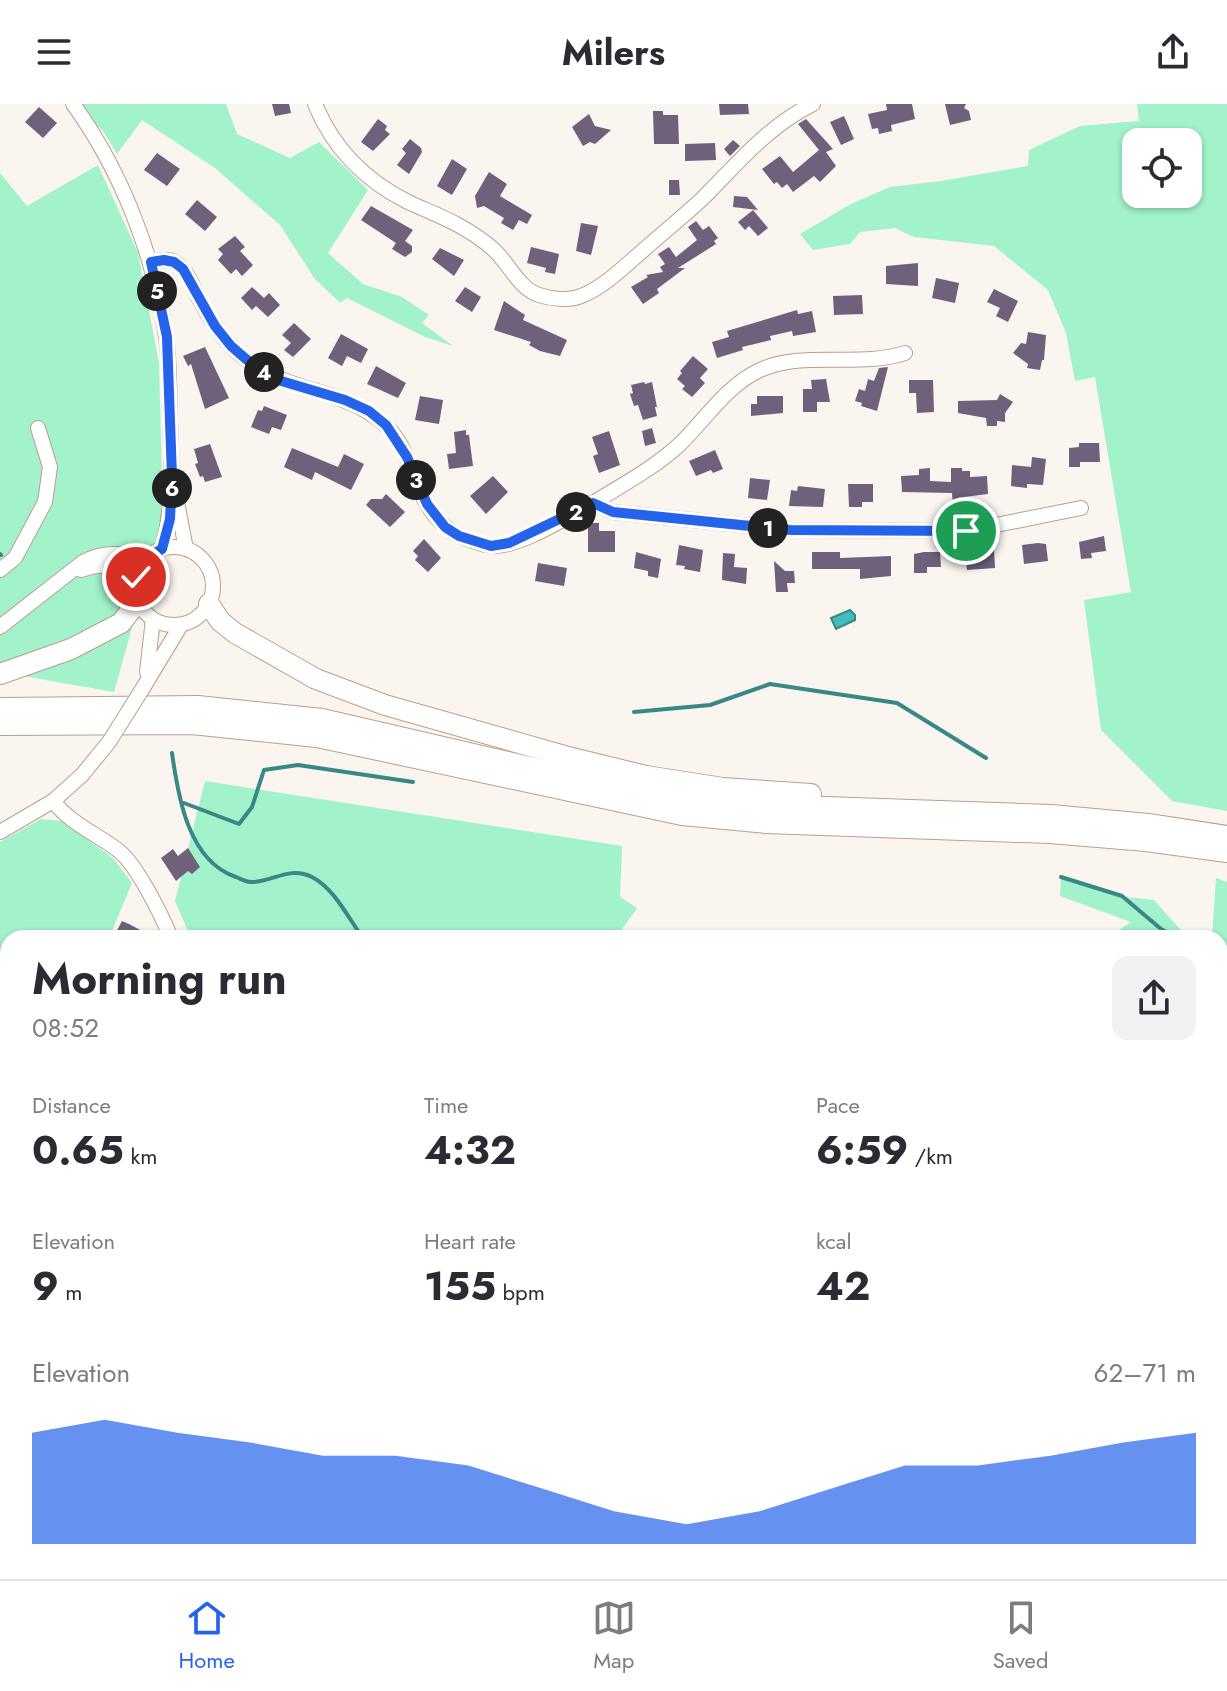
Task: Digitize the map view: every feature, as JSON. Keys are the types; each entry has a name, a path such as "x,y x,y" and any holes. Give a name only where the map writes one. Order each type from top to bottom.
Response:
{"highway":[{"path":"0,674 83,643 121,623 136,594"},
{"path":"209,604 220,621 235,633 316,679 385,705 572,758 646,776 723,788 860,797 958,811"},
{"path":"0,708 198,706 322,719 538,769 686,799 1092,819 1227,836"},
{"path":"0,725 192,724 317,737 682,815 766,823 1050,833 1227,852"},
{"path":"0,734 36,726"}],"street":[{"path":"73,104 114,173 151,262 167,337 172,477 170,519 162,549"},
{"path":"315,104 322,122 342,150 371,180 409,203 437,213 463,228 493,249 534,294 550,299 580,297 608,279 701,200 755,144 784,120 813,104"},
{"path":"151,262 174,262 183,269 215,326 231,346 254,366 278,380 345,400 369,411 386,425 407,457 427,504 445,527 459,536 491,546 509,543 593,503 678,446 742,380 762,369 781,364 886,359 905,353"},
{"path":"0,570 15,558 45,502 50,467 38,428"},
{"path":"172,477 186,549"},
{"path":"593,503 613,512 790,530 966,531 1081,508"},
{"path":"69,573 96,565 120,570 144,611 162,624 181,625 193,621 209,604 213,593 210,570 204,561 186,549 162,549 147,558 136,577 136,594"},
{"path":"0,627 96,555 115,552 147,558"},
{"path":"143,688 151,654 153,619"},
{"path":"0,832 53,801 82,775 109,742 181,625"},
{"path":"53,801 74,822 122,853 159,910 168,930"}],"green space":[{"path":"74,104 226,104 237,134 290,158 319,142 368,190 328,253 363,284 402,297 429,315 422,323 453,346 425,337 347,298 340,303 315,279 280,225 215,168 142,120 117,154 103,131"},
{"path":"1137,104 1227,104 1227,811 1172,801 1101,730 1084,600 1131,592 1095,377 1075,381 1066,333 1048,290 994,246 914,237 895,228 860,232 850,244 813,250 800,234 851,204 890,187 1028,166 1029,150 1080,126 1139,121"},
{"path":"98,165 138,253 159,363 163,517 114,692 0,672 0,173 27,206"},
{"path":"205,781 622,846 620,897 637,908 622,930 188,930 175,901"},
{"path":"41,819 62,821 113,858 132,883 112,930 0,930 0,842"},
{"path":"1061,877 1115,896 1154,900 1181,930 1119,930 1131,922 1060,896"},
{"path":"1216,878 1227,882 1227,930 1213,930"}],"water":[{"path":"850,610 855,620 836,629 831,618"}],"building":[{"path":"272,104 289,104 291,113 275,116"},
{"path":"719,104 748,104 749,114 720,115"},
{"path":"886,104 912,104 915,119 891,125 892,131 879,134 878,128 872,129 868,114 887,110"},
{"path":"945,104 966,104 964,108 969,111 971,120 950,125"},
{"path":"39,107 57,123 43,138 25,122"},
{"path":"653,111 678,115 679,144 654,144"},
{"path":"589,114 595,126 611,130 595,144 590,142 583,146 572,127"},
{"path":"844,116 854,139 841,145 830,122"},
{"path":"378,119 387,126 385,130 390,134 373,151 361,142"},
{"path":"806,119 833,149 826,152 836,166 820,182 814,176 793,192 787,184 782,188 777,182 774,184 762,169 780,156 793,172 819,150 798,124"},
{"path":"410,139 422,152 409,174 397,165 406,153 402,149"},
{"path":"733,140 740,146 730,156 724,149"},
{"path":"715,143 716,160 685,161 685,144"},
{"path":"157,153 180,169 167,186 144,170"},
{"path":"452,159 467,169 452,195 437,186"},
{"path":"489,172 507,184 500,196 532,215 527,224 519,220 513,230 501,223 504,218 484,206 477,208 475,196"},
{"path":"669,180 679,180 680,195 669,195"},
{"path":"734,196 747,197 758,210 733,207"},
{"path":"197,200 217,217 205,231 185,214"},
{"path":"371,206 413,230 405,241 412,246 412,252 405,257 392,249 396,243 361,220"},
{"path":"753,210 768,228 758,236 749,226 745,230 738,222"},
{"path":"696,221 703,230 709,226 718,238 714,241 716,244 678,268 685,268 643,304 631,287 648,277 646,275 663,272 660,267 665,264 658,254 669,247 676,257 697,240 688,227"},
{"path":"581,223 598,226 591,255 576,251"},
{"path":"235,236 245,247 240,251 253,265 242,276 236,269 231,274 218,260 223,254 218,249"},
{"path":"531,247 559,254 555,274 527,263"},
{"path":"440,248 464,260 454,276 432,259"},
{"path":"918,263 918,286 886,284 886,266"},
{"path":"936,278 959,283 955,303 932,298"},
{"path":"252,287 264,298 269,293 280,305 268,317 256,306 252,310 241,298"},
{"path":"465,287 481,297 472,312 455,301"},
{"path":"994,289 1018,301 1008,322 996,316 1000,308 987,302"},
{"path":"862,295 863,314 834,315 833,296"},
{"path":"504,301 525,315 523,320 567,340 560,356 540,351 529,345 531,342 494,330"},
{"path":"797,310 798,314 812,311 816,332 793,336 792,331 770,336 771,340 742,347 743,350 717,358 712,342 729,337 727,331"},
{"path":"294,323 311,339 293,357 284,350 291,343 282,335"},
{"path":"1028,332 1046,335 1040,370 1027,368 1028,364 1013,353 1021,343 1026,344"},
{"path":"341,334 368,349 361,363 347,356 342,366 328,358"},
{"path":"205,347 229,398 205,409 191,364 188,366 183,356"},
{"path":"693,356 708,369 700,378 705,383 692,397 682,389 685,386 677,379"},
{"path":"376,366 406,383 398,398 367,384"},
{"path":"888,367 877,411 861,406 862,403 855,401 859,389 865,391 868,379 874,381 879,368"},
{"path":"826,379 830,402 817,402 817,412 803,412 803,389 812,389 811,380"},
{"path":"909,380 933,380 934,412 917,413 916,393 909,393"},
{"path":"652,382 657,416 643,420 630,394 633,393 631,385"},
{"path":"1000,394 1013,402 1005,413 1005,422 997,421 997,426 987,426 986,418 958,413 958,401 997,400"},
{"path":"420,396 443,400 439,424 415,420"},
{"path":"757,396 783,396 783,413 751,416 751,404 757,404"},
{"path":"264,406 287,415 281,430 272,427 269,434 251,427 258,410 262,411"},
{"path":"652,428 656,443 645,446 642,431"},
{"path":"466,430 473,466 449,469 447,454 456,453 454,432"},
{"path":"609,431 620,465 599,473 593,456 598,454 592,437"},
{"path":"1079,443 1099,443 1100,462 1080,462 1080,467 1069,467 1069,448 1079,447"},
{"path":"210,444 222,477 205,482 195,464 198,463 194,449"},
{"path":"292,448 338,467 344,454 364,464 351,490 315,472 312,480 284,467"},
{"path":"715,450 723,469 696,476 689,461"},
{"path":"1032,457 1046,459 1043,485 1027,484 1027,488 1011,486 1012,465 1031,467"},
{"path":"930,468 930,481 951,482 951,468 970,471 970,477 987,476 988,494 964,497 964,506 953,507 952,493 902,492 901,476 919,475 919,469"},
{"path":"493,476 508,492 486,514 470,496"},
{"path":"750,478 770,480 767,500 748,498"},
{"path":"848,484 873,484 873,502 862,502 862,507 849,507"},
{"path":"798,486 825,489 823,507 789,506 791,490 797,491"},
{"path":"386,494 405,512 390,527 366,505 371,499 382,499"},
{"path":"588,523 599,523 599,531 615,531 615,552 588,552"},
{"path":"1104,536 1106,551 1091,553 1092,558 1081,559 1079,542"},
{"path":"424,539 441,558 428,572 415,560 418,556 413,551"},
{"path":"1046,544 1048,561 1024,564 1022,545"},
{"path":"679,545 703,550 700,572 676,565"},
{"path":"994,550 995,568 967,570 965,552"},
{"path":"636,552 661,559 658,578 648,576 648,571 634,568"},
{"path":"812,552 840,552 840,558 891,556 891,576 860,579 860,569 812,569"},
{"path":"940,552 941,567 927,567 927,573 914,573 914,554"},
{"path":"723,553 735,554 734,567 747,568 746,584 722,580"},
{"path":"774,561 785,571 794,571 795,583 787,583 788,592 776,592"},
{"path":"538,563 567,568 564,586 535,581"},
{"path":"188,848 200,867 192,874 188,871 176,881 161,858 173,849 178,856"},
{"path":"122,921 140,930 117,930"}],"waterway":[{"path":"634,712 710,705 770,684 897,703 986,758"},
{"path":"172,753 188,825 207,857 220,869 249,882 289,873 312,877 334,896 357,930"},
{"path":"184,803 239,824 252,807 264,770 298,765 413,782"},
{"path":"1061,877 1122,896 1163,930"}],"route":[{"path":"136,577 147,558 162,549 170,519 172,477 167,337 151,262 164,260 174,262 183,269 215,326 231,346 254,366 278,380 345,400 369,411 386,425 407,457 427,504 445,527 473,541 491,546 509,543 593,503 613,512 790,530 966,531"}]}
